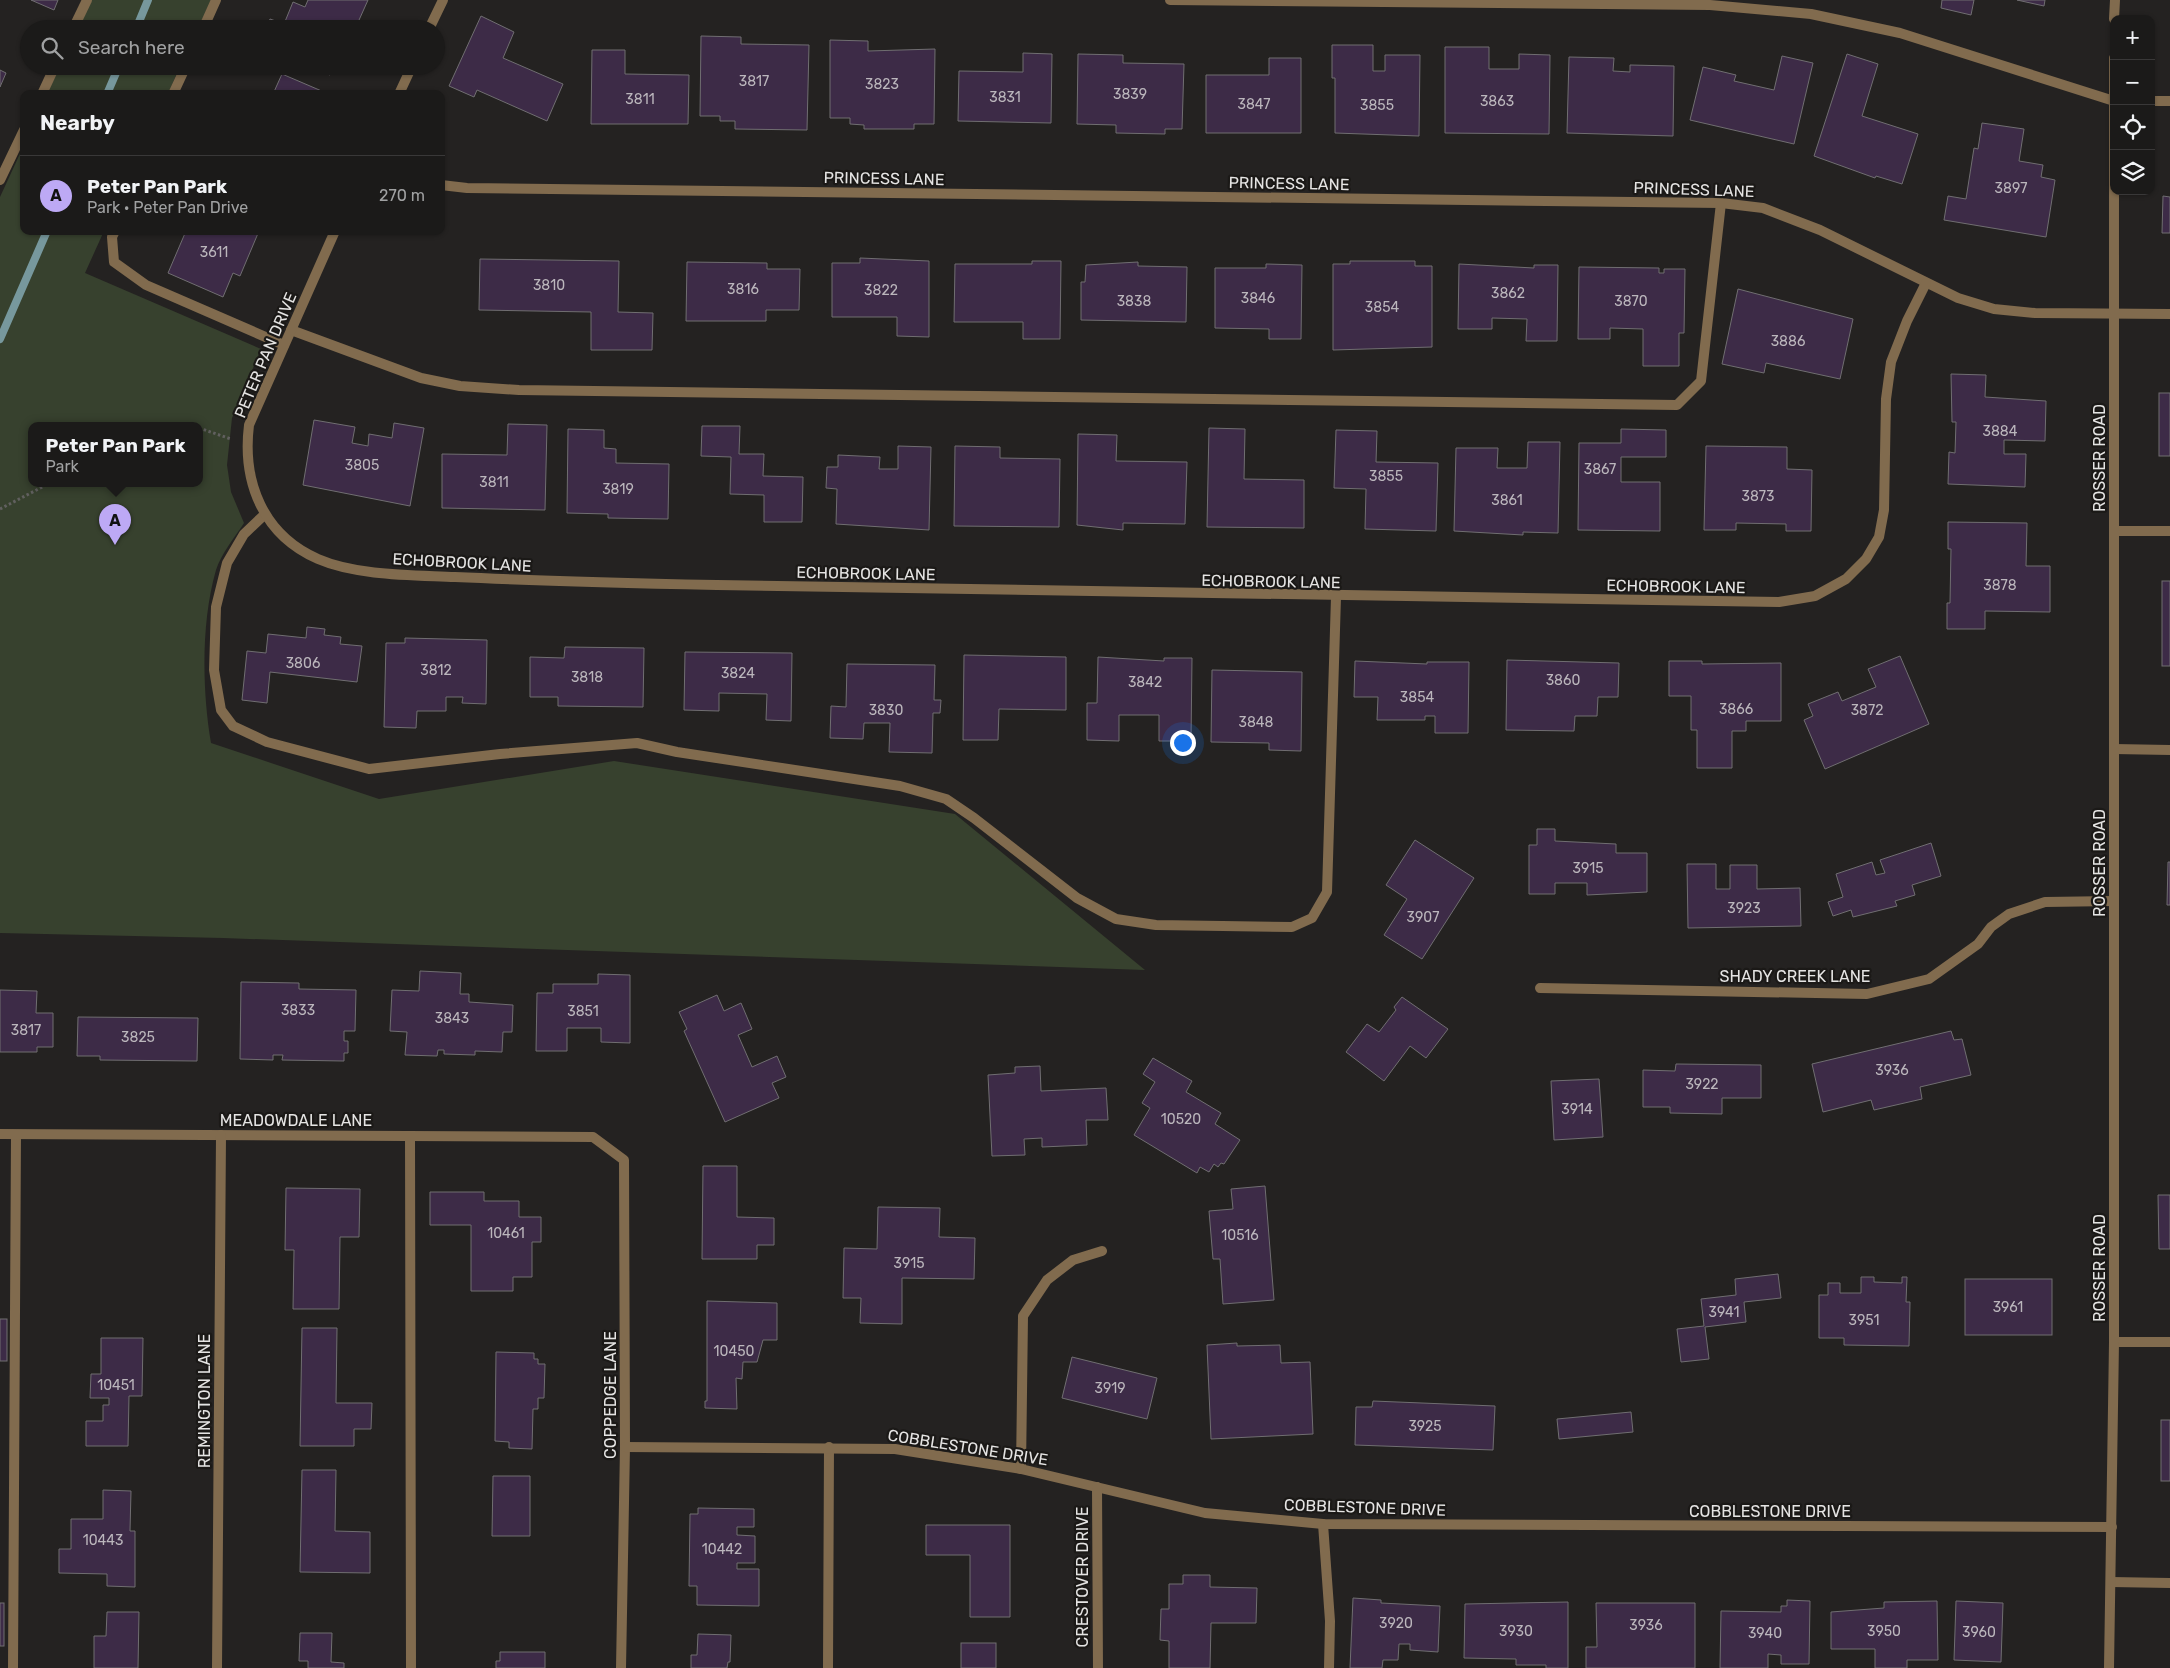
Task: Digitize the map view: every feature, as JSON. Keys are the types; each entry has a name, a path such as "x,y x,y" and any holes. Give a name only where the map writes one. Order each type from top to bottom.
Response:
{"street":[{"path":"77,20 87,0"},
{"path":"207,20 216,0"},
{"path":"433,20 443,0"},
{"path":"1170,0 1710,5 1811,14 1900,33 2110,100"},
{"path":"2114,0 2114,15"},
{"path":"44,90 51,75"},
{"path":"175,90 182,75"},
{"path":"401,90 408,75"},
{"path":"2155,101 2170,100"},
{"name":"ROSSER ROAD","path":"2109,1668 2114,1342 2113,105"},
{"path":"0,180 20,138"},
{"name":"PRINCESS LANE","path":"445,185 467,188 1721,203 1763,208 1812,227 1958,298 1994,309 2035,314 2170,314"},
{"path":"291,330 420,378 460,386 519,390 1677,405 1701,381 1721,203"},
{"path":"113,235 114,262 146,285 284,345"},
{"name":"PETER PAN DRIVE","path":"334,235 249,425 247,442 249,469 264,515 286,540 319,560 375,573"},
{"name":"ECHOBROOK LANE","path":"375,573 578,582 1336,597 1779,602 1815,596 1846,580 1866,559 1879,537 1884,510 1886,399 1891,362 1907,322 1926,283"},
{"path":"264,515 244,534 227,564 216,607 214,670 221,710 233,726 267,742 370,768 509,753 637,743 677,752 900,786 946,799 974,818 1076,898 1116,919 1156,925 1292,927 1312,918 1326,892 1336,597"},
{"path":"2114,532 2170,531"},
{"path":"2114,749 2170,750"},
{"name":"SHADY CREEK LANE","path":"1540,988 1867,994 1928,979 1978,944 1991,927 2009,914 2045,902 2114,901"},
{"name":"MEADOWDALE LANE","path":"0,1134 593,1137"},
{"path":"13,1668 16,1135"},
{"name":"REMINGTON LANE","path":"217,1668 221,1135"},
{"path":"410,1136 410,1668"},
{"name":"COPPEDGE LANE","path":"593,1137 624,1160 625,1447 621,1668"},
{"path":"1021,1469 1023,1316 1047,1280 1073,1260 1102,1251"},
{"path":"2114,1342 2170,1342"},
{"name":"COBBLESTONE DRIVE","path":"625,1447 829,1447 895,1449 1021,1469 1205,1513 1323,1524 2112,1528"},
{"path":"828,1668 829,1447"},
{"name":"CRESTOVER DRIVE","path":"1097,1486 1098,1668"},
{"path":"1323,1524 1330,1621 1330,1668"},
{"path":"2111,1582 2170,1583"}],"path":[{"path":"203,430 216,435 247,442"},
{"path":"0,509 42,487"}],"green space":[{"path":"90,0 211,0 202,20 81,20"},
{"path":"56,75 176,75 170,90 49,90"},
{"path":"20,154 20,235 102,235 85,273 261,349 232,418 227,465 231,492 244,523 218,564 211,590 204,656 206,701 211,743 379,799 614,761 955,814 1145,970 223,938 0,933 0,197"}],"building":[{"path":"31,0 58,0 54,10"},
{"path":"308,0 368,0 359,20 286,20 293,2 305,7"},
{"path":"1942,0 1974,0 1971,15 1941,8"},
{"path":"2017,0 2045,0 2044,6"},
{"path":"481,16 514,32 503,58 563,84 547,121 477,90 474,97 449,86"},
{"path":"701,36 741,37 741,44 809,45 807,130 735,129 735,121 720,121 720,116 700,116"},
{"path":"830,40 868,41 868,51 935,49 934,124 914,124 914,129 864,129 864,125 850,124 850,118 830,118"},
{"path":"1332,45 1373,45 1373,71 1385,71 1385,55 1420,55 1419,136 1335,133 1335,78 1332,78"},
{"path":"1445,47 1489,47 1489,69 1519,69 1519,54 1550,55 1549,134 1445,133"},
{"path":"592,50 625,50 625,74 689,75 688,124 591,124"},
{"path":"1023,53 1052,54 1051,123 958,121 959,71 1023,72"},
{"path":"1078,54 1123,55 1123,63 1184,64 1182,129 1165,129 1165,134 1116,133 1116,125 1077,124"},
{"path":"1847,54 1878,64 1862,116 1918,134 1902,184 1876,176 1875,178 1814,156"},
{"path":"1782,56 1813,63 1794,144 1690,120 1703,67 1736,75 1734,81 1774,90"},
{"path":"1569,57 1614,58 1613,71 1630,72 1630,65 1674,66 1673,136 1567,133"},
{"path":"1269,58 1301,58 1301,133 1206,133 1206,75 1269,75"},
{"path":"0,70 6,73 0,87"},
{"path":"282,75 284,75 319,90 275,90"},
{"path":"1982,123 2024,129 2019,161 2043,165 2041,177 2055,180 2046,237 1944,220 1948,196 1966,199 1974,148 1978,149"},
{"path":"2163,196 2170,197 2170,233 2162,233"},
{"path":"184,235 257,235 240,276 233,273 223,297 168,273"},
{"path":"860,258 929,261 929,337 897,336 897,317 832,317 832,263 860,263"},
{"path":"480,259 619,261 618,312 653,313 652,350 591,350 591,312 479,310"},
{"path":"1032,261 1061,261 1060,339 1023,339 1023,322 954,322 955,264 1032,264"},
{"path":"1350,261 1415,261 1415,266 1432,266 1432,347 1333,350 1333,264 1350,264"},
{"path":"687,262 767,263 767,269 800,269 799,310 766,310 766,321 686,321"},
{"path":"1138,262 1138,266 1187,267 1186,322 1081,320 1081,282 1085,282 1086,265"},
{"path":"1266,264 1302,265 1301,339 1269,339 1269,329 1215,328 1215,268 1266,268"},
{"path":"1459,264 1534,268 1534,265 1558,265 1557,341 1526,341 1527,319 1492,318 1492,329 1458,329"},
{"path":"1579,267 1659,268 1659,273 1664,273 1664,269 1685,269 1684,333 1679,333 1679,366 1643,366 1643,329 1610,328 1610,339 1578,339"},
{"path":"1738,289 1853,319 1840,379 1766,363 1764,373 1722,364"},
{"path":"1951,374 1986,375 1985,397 2046,401 2045,441 2004,440 2004,454 2026,454 2025,487 1948,484 1949,452 1955,453 1956,422 1952,422"},
{"path":"2159,393 2170,393 2170,456 2159,456"},
{"path":"314,420 355,427 352,443 368,446 369,434 392,438 394,423 424,428 410,506 303,485"},
{"path":"508,424 547,425 545,510 442,508 442,454 507,455"},
{"path":"702,426 740,426 739,454 764,454 763,476 803,477 802,522 764,522 764,495 730,494 731,457 701,456"},
{"path":"1209,428 1245,429 1244,479 1304,480 1304,528 1207,527"},
{"path":"568,429 604,430 604,448 616,449 616,463 669,464 668,519 608,518 608,514 567,513"},
{"path":"1621,429 1666,430 1666,457 1621,457 1621,482 1660,482 1660,531 1578,530 1579,443 1621,443"},
{"path":"1336,430 1377,431 1376,462 1438,463 1436,531 1365,529 1366,489 1334,488"},
{"path":"1078,434 1117,435 1116,461 1187,462 1185,524 1123,523 1123,530 1077,525"},
{"path":"1528,442 1560,442 1558,533 1523,532 1523,535 1454,531 1456,448 1498,448 1497,468 1527,468"},
{"path":"898,446 931,447 929,530 836,524 837,489 826,488 827,467 838,467 838,455 880,457 879,469 898,469"},
{"path":"955,446 1000,447 1000,458 1060,459 1059,527 954,526"},
{"path":"1706,446 1787,447 1787,469 1812,470 1811,531 1786,531 1786,524 1736,523 1736,530 1704,530"},
{"path":"1948,522 2027,523 2026,566 2050,566 2050,612 1985,611 1985,629 1947,629 1947,603 1950,603 1951,549 1948,549"},
{"path":"2162,581 2170,581 2170,666 2162,666"},
{"path":"307,627 325,629 324,635 341,637 340,644 362,646 357,682 270,672 267,703 242,700 247,651 266,653 268,634 306,638"},
{"path":"405,638 487,640 486,704 462,703 463,697 446,697 446,711 417,711 416,728 384,727 386,643 405,643"},
{"path":"565,647 644,648 643,707 558,706 558,697 530,697 530,657 564,658"},
{"path":"685,652 792,653 791,721 766,720 767,694 719,693 719,711 684,710"},
{"path":"964,655 1066,657 1066,710 999,709 998,740 963,740"},
{"path":"1900,656 1929,724 1825,769 1804,720 1813,716 1808,704 1838,692 1842,701 1876,687 1868,669"},
{"path":"1098,657 1164,661 1164,658 1192,658 1191,741 1159,741 1159,715 1119,715 1119,741 1087,740 1087,703 1097,703"},
{"path":"1507,660 1619,663 1618,697 1598,697 1597,716 1575,716 1574,731 1506,730"},
{"path":"1355,661 1427,664 1427,662 1469,662 1468,733 1435,733 1435,716 1425,716 1425,720 1377,720 1378,697 1354,697"},
{"path":"1669,661 1702,661 1702,664 1781,663 1781,721 1746,721 1746,731 1732,731 1732,768 1697,768 1697,730 1691,730 1691,696 1669,696"},
{"path":"847,664 935,665 934,700 941,700 940,713 933,713 932,753 889,752 890,723 864,723 863,739 830,738 831,706 846,707"},
{"path":"1212,670 1302,672 1301,751 1269,750 1269,743 1211,742"},
{"path":"1537,829 1555,829 1555,841 1616,844 1616,853 1647,853 1647,892 1587,895 1587,883 1555,883 1555,894 1529,894 1529,845 1537,845"},
{"path":"1415,840 1474,878 1422,959 1384,935 1407,899 1386,885"},
{"path":"1931,843 1941,876 1912,885 1915,895 1895,901 1897,906 1853,917 1851,910 1833,916 1828,902 1843,897 1836,874 1872,862 1876,875 1885,873 1880,860"},
{"path":"2168,862 2170,862 2170,905 2167,905"},
{"path":"1687,864 1716,864 1716,889 1730,889 1730,865 1757,865 1757,889 1800,888 1801,926 1688,928"},
{"path":"420,971 461,973 460,994 469,994 469,1002 513,1005 512,1032 503,1032 502,1052 475,1051 475,1055 444,1054 444,1050 438,1050 437,1056 405,1055 407,1032 390,1031 392,990 419,991"},
{"path":"598,974 630,975 630,1043 601,1042 601,1028 567,1028 567,1051 536,1051 537,993 553,993 553,984 598,984"},
{"path":"241,982 299,983 299,989 356,990 355,1031 344,1031 344,1041 348,1041 348,1053 344,1053 344,1061 282,1060 283,1055 273,1055 273,1060 240,1059"},
{"path":"0,990 37,991 36,1013 53,1013 53,1047 37,1047 37,1052 0,1052"},
{"path":"717,995 724,1011 741,1003 752,1029 738,1035 752,1067 777,1056 786,1077 772,1083 779,1098 725,1122 684,1031 687,1029 679,1012"},
{"path":"1402,997 1448,1029 1426,1058 1410,1046 1384,1081 1346,1052 1367,1024 1379,1032 1396,1010 1394,1007"},
{"path":"78,1017 198,1018 197,1061 100,1060 100,1056 77,1056"},
{"path":"1951,1031 1954,1040 1962,1039 1971,1075 1920,1087 1922,1099 1874,1110 1871,1100 1823,1112 1812,1064"},
{"path":"1153,1058 1192,1081 1186,1092 1221,1113 1215,1124 1240,1140 1224,1164 1221,1163 1218,1167 1214,1164 1209,1172 1200,1167 1197,1173 1134,1135 1150,1108 1142,1103 1155,1082 1143,1074"},
{"path":"1676,1064 1761,1065 1761,1098 1722,1098 1722,1114 1670,1113 1670,1107 1643,1107 1643,1070 1675,1071"},
{"path":"1040,1066 1041,1091 1106,1088 1108,1120 1086,1120 1087,1145 1042,1147 1042,1138 1024,1139 1025,1155 992,1156 988,1075 1015,1073 1015,1067"},
{"path":"1599,1079 1603,1137 1554,1140 1551,1081"},
{"path":"703,1166 737,1166 737,1217 774,1218 774,1245 757,1245 757,1259 702,1259"},
{"path":"1265,1186 1274,1300 1223,1304 1220,1259 1213,1259 1209,1211 1233,1209 1231,1189"},
{"path":"286,1188 360,1189 359,1237 340,1237 339,1309 293,1309 294,1250 285,1250"},
{"path":"430,1192 484,1192 484,1201 519,1201 519,1217 541,1217 541,1242 532,1242 532,1277 513,1277 513,1291 471,1291 471,1225 430,1225"},
{"path":"2158,1195 2170,1195 2170,1249 2159,1249"},
{"path":"878,1207 940,1208 939,1237 975,1238 974,1279 902,1278 902,1324 860,1323 861,1298 843,1298 844,1248 877,1249"},
{"path":"1778,1274 1781,1298 1744,1302 1746,1322 1705,1327 1709,1359 1681,1362 1677,1329 1704,1326 1701,1299 1736,1295 1735,1279"},
{"path":"1861,1277 1874,1277 1874,1282 1902,1283 1902,1277 1907,1277 1906,1302 1910,1302 1909,1346 1844,1345 1844,1338 1819,1338 1819,1295 1828,1295 1828,1283 1840,1283 1840,1293 1861,1293"},
{"path":"1965,1279 2052,1279 2052,1335 1965,1335"},
{"path":"707,1301 777,1303 777,1340 763,1340 757,1362 743,1362 742,1379 736,1378 737,1409 705,1408 705,1401 707,1401"},
{"path":"0,1319 7,1319 7,1361 0,1361"},
{"path":"302,1328 337,1328 336,1403 372,1403 371,1429 354,1429 354,1446 300,1446"},
{"path":"101,1338 143,1338 142,1396 129,1396 128,1446 86,1446 86,1421 103,1421 103,1405 109,1405 109,1398 90,1398 91,1374 101,1374"},
{"path":"1237,1343 1237,1346 1280,1345 1281,1363 1310,1362 1313,1434 1211,1439 1207,1345"},
{"path":"496,1352 534,1353 534,1359 538,1359 538,1364 545,1364 544,1398 538,1398 538,1409 533,1409 532,1449 509,1448 509,1442 495,1441"},
{"path":"1072,1357 1157,1378 1147,1419 1062,1398"},
{"path":"1373,1401 1495,1406 1493,1450 1355,1445 1356,1407 1372,1407"},
{"path":"1631,1412 1633,1432 1559,1439 1557,1419"},
{"path":"2161,1420 2170,1420 2170,1481 2161,1481"},
{"path":"302,1470 336,1470 335,1531 370,1532 370,1573 300,1572"},
{"path":"493,1476 530,1476 530,1536 492,1536"},
{"path":"103,1490 131,1491 130,1531 135,1531 135,1587 107,1586 107,1574 59,1573 59,1549 71,1549 71,1519 103,1519"},
{"path":"698,1508 754,1509 754,1527 737,1527 737,1535 755,1536 755,1563 737,1563 737,1569 759,1569 759,1606 697,1605 697,1586 689,1586 690,1514 698,1514"},
{"path":"926,1525 1010,1525 1010,1617 970,1617 970,1555 926,1555"},
{"path":"1183,1575 1210,1575 1210,1587 1257,1588 1256,1623 1211,1623 1210,1668 1169,1668 1169,1641 1160,1640 1161,1609 1169,1609 1169,1584 1183,1584"},
{"path":"1353,1598 1381,1600 1381,1603 1440,1606 1438,1652 1410,1650 1410,1644 1399,1644 1398,1660 1383,1660 1382,1668 1350,1668"},
{"path":"1787,1600 1810,1601 1809,1664 1781,1664 1781,1655 1768,1654 1768,1668 1720,1668 1721,1611 1781,1612 1781,1606 1787,1606"},
{"path":"1937,1601 1938,1660 1907,1660 1907,1668 1875,1668 1875,1649 1831,1649 1831,1612 1884,1608 1884,1602"},
{"path":"1956,1601 2003,1603 2001,1662 1954,1660"},
{"path":"1568,1602 1568,1668 1546,1668 1546,1665 1516,1665 1516,1659 1464,1658 1465,1604"},
{"path":"0,1603 4,1603 4,1646 0,1646"},
{"path":"1596,1603 1695,1603 1695,1668 1586,1668 1586,1647 1597,1647"},
{"path":"107,1612 139,1612 138,1668 94,1668 94,1636 106,1636"},
{"path":"300,1633 332,1633 331,1662 344,1663 344,1668 308,1668 308,1661 299,1661"},
{"path":"698,1634 731,1635 730,1662 728,1662 727,1668 691,1668 691,1655 697,1655"},
{"path":"961,1643 996,1643 996,1668 961,1668"},
{"path":"500,1652 545,1652 545,1668 496,1668 496,1661 500,1661"}],"waterway":[{"path":"140,20 148,0"},
{"path":"109,90 115,75"},
{"path":"0,339 45,235"}],"place":[{"name":"Peter Pan Park","path":"115,545"}]}
